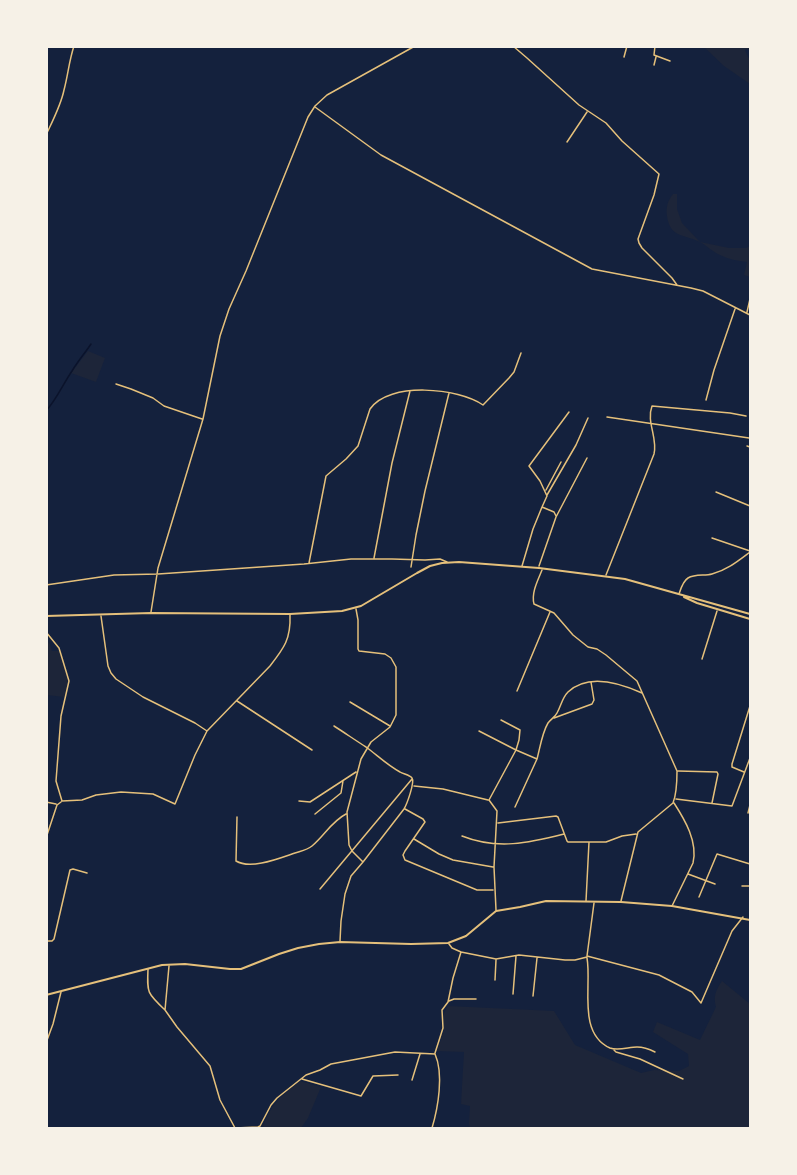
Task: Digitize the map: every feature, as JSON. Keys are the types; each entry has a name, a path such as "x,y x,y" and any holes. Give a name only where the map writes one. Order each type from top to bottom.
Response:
{"main road":[{"path":"46,616 334,612 356,609 428,567 447,562 540,568 606,576 639,582 750,614"},
{"path":"679,594 697,603 750,619"},
{"path":"46,995 169,964 242,969 308,945 340,942 448,943 466,936 496,911 546,901 621,902 672,906 750,920"}],"street":[{"path":"46,135 63,95 74,46"},
{"path":"151,613 161,558 203,419 220,336 308,117 315,106 327,95 415,46"},
{"path":"513,46 579,105 606,123 622,141 659,174 654,195 638,235 639,243 678,285"},
{"path":"624,57 627,46"},
{"path":"654,65 655,46"},
{"path":"656,56 670,61"},
{"path":"315,106 381,154 592,269 703,291 750,315"},
{"path":"567,142 588,111"},
{"path":"746,313 750,299"},
{"path":"706,400 736,308"},
{"path":"309,564 326,476 358,446 373,404 396,393 428,390 474,399 483,405 514,372 521,353"},
{"path":"116,384 131,388 164,406 203,419"},
{"path":"374,559 392,463 410,391"},
{"path":"411,567 425,491 449,393"},
{"path":"606,576 654,454 652,406 746,416"},
{"path":"547,496 529,466 568,412"},
{"path":"607,417 749,438"},
{"path":"521,567 537,518 588,418"},
{"path":"587,458 556,517 532,600 534,604 550,611 588,647 597,649 606,655 637,681 677,771 673,803 640,829 637,834 621,902"},
{"path":"545,490 561,462"},
{"path":"716,492 750,506"},
{"path":"542,507 554,512 556,517"},
{"path":"712,538 750,552"},
{"path":"679,594 688,578 719,572 750,552"},
{"path":"46,585 114,574 158,574 351,559 425,561 440,559 447,562"},
{"path":"425,561 428,567"},
{"path":"356,609 358,649 362,652 385,654 391,658 396,667 396,715 390,726 371,742 360,759 347,814 349,845 363,862"},
{"path":"702,659 717,609"},
{"path":"517,691 550,611"},
{"path":"46,838 57,805 62,801 82,800 96,795 121,792 153,794 175,804 207,731 270,666 287,642 290,614"},
{"path":"101,615 108,666 116,679 143,697 207,731"},
{"path":"46,632 59,648 69,681 62,716 57,781 62,801"},
{"path":"554,718 592,704 594,700 591,682"},
{"path":"515,807 537,759 545,729 557,714 566,694 579,684 609,682 627,686 643,694"},
{"path":"237,700 312,750"},
{"path":"350,702 390,726"},
{"path":"745,772 732,767 732,764 750,706"},
{"path":"489,800 519,740 520,730 501,720"},
{"path":"334,726 385,763 413,778"},
{"path":"479,732 537,759"},
{"path":"675,799 732,807 750,758"},
{"path":"677,771 717,772 712,804"},
{"path":"300,801 310,802 356,772"},
{"path":"340,942 345,894 351,876 404,809 413,786 413,778"},
{"path":"320,888 413,778"},
{"path":"315,814 341,793 343,780"},
{"path":"413,786 443,789 489,800 497,811 494,867 496,911"},
{"path":"46,802 57,805"},
{"path":"672,906 693,863 694,850 690,833 673,803"},
{"path":"748,813 750,805"},
{"path":"404,809 425,822 404,855 405,860 477,890 495,890"},
{"path":"237,817 236,861 240,864 264,863 308,849 339,817 347,814"},
{"path":"497,823 556,816 568,842 606,842 622,836 637,834"},
{"path":"462,836 484,843 519,844 564,834"},
{"path":"414,839 453,860 494,867"},
{"path":"586,901 589,842"},
{"path":"699,897 717,854 750,864"},
{"path":"46,941 54,939 70,870 87,873"},
{"path":"687,873 716,884"},
{"path":"742,886 750,886"},
{"path":"594,901 587,957 588,1012 589,1020 598,1038 616,1052 640,1059 683,1078"},
{"path":"448,943 452,948 461,952 496,959 516,955 565,960 587,957 659,975 692,992 701,1003 732,931 743,917"},
{"path":"432,1128 438,1096 439,1073 435,1054 442,1028 442,1010 448,1002 461,952"},
{"path":"513,994 516,955"},
{"path":"533,996 538,957"},
{"path":"495,980 496,959"},
{"path":"165,1010 169,964"},
{"path":"148,968 149,994 165,1010 210,1066 220,1100 236,1128 260,1126 277,1098 301,1079 331,1064 396,1052 435,1054"},
{"path":"46,1043 61,992"},
{"path":"448,1002 454,999 476,999"},
{"path":"614,1049 639,1047 655,1052"},
{"path":"412,1080 420,1053"},
{"path":"301,1079 361,1096 373,1076 398,1075"}],"shaded area":[{"path":"704,47 750,47 750,50 745,50 750,59 750,84 724,66"},
{"path":"673,194 677,194 677,209 682,223 700,242 679,234 671,228 667,210 668,202"},
{"path":"700,242 729,248 750,246 750,277 744,275 747,262 723,256"},
{"path":"88,351 105,358 96,382 71,373"},
{"path":"46,640 52,651 60,651 68,681 64,697 47,695"},
{"path":"722,981 750,1004 750,1128 470,1128 470,1106 461,1104 464,1052 437,1051 444,1031 443,1015 448,1006 554,1011 575,1045 641,1073 654,1070 679,1071 689,1066 688,1054 653,1032 657,1022 700,1040 716,1007 716,993"},
{"path":"300,1081 321,1087 308,1118 301,1128 265,1128 263,1126 266,1118 274,1106"}],"waterway":[{"path":"46,411 91,344"}]}
